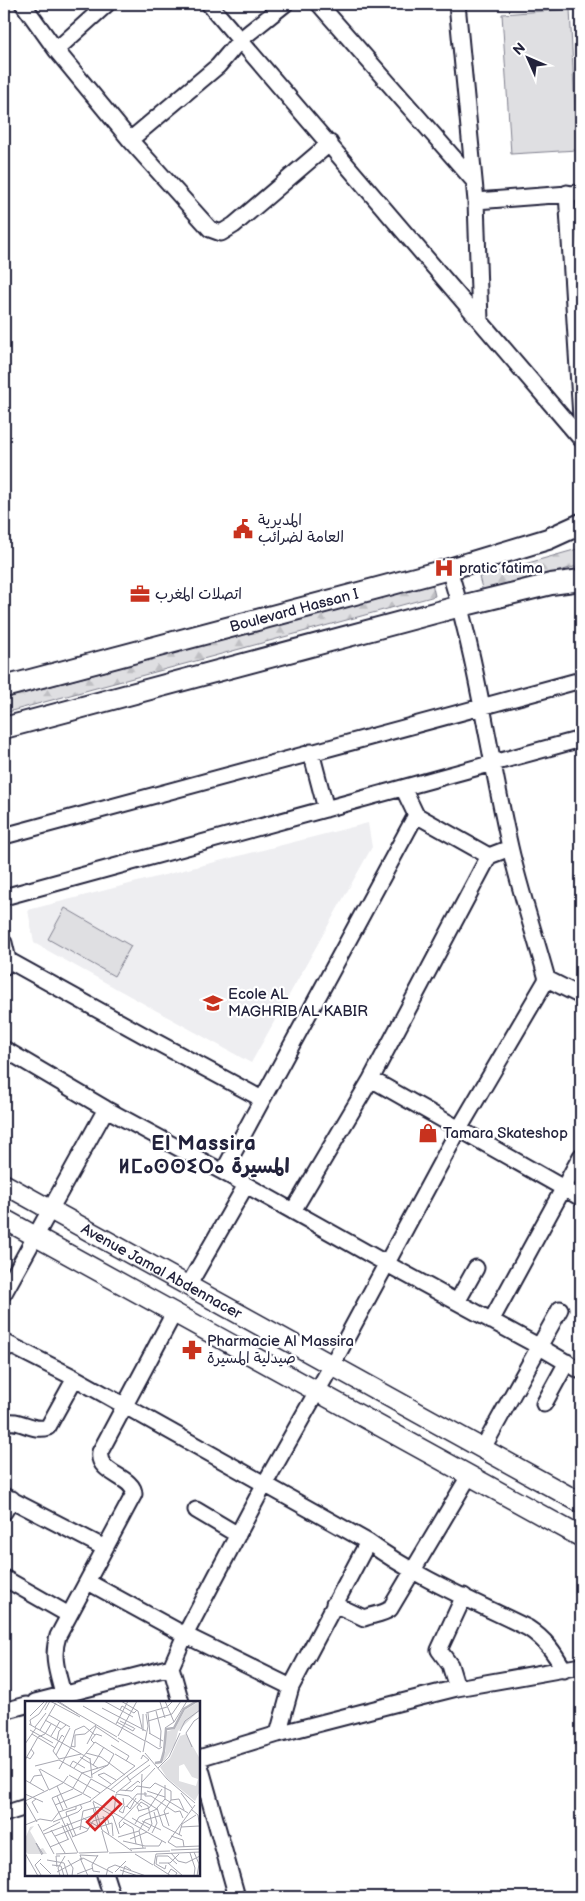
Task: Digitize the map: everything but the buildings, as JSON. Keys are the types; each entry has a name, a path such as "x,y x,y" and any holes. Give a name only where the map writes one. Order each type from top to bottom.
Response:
{"main road":[{"name":"Boulevard Hassan I","path":"4,687 449,569 548,539 581,524"},
{"path":"4,728 460,606 550,584 581,580"}],"street":[{"path":"23,4 56,50 130,140 210,229 221,233 234,225 330,144"},
{"path":"56,50 107,4"},
{"path":"210,4 480,321 578,420"},
{"path":"130,140 218,66 240,40 285,4"},
{"path":"318,4 474,181"},
{"path":"457,4 476,200 480,321"},
{"path":"476,200 574,193 578,420 581,439"},
{"path":"181,1701 171,1667 185,1635 264,1485 332,1365 459,1129 547,978 510,848 482,706 460,606 449,569"},
{"path":"4,836 581,680"},
{"path":"4,897 581,739"},
{"path":"311,752 326,809"},
{"path":"403,788 416,814 489,856"},
{"path":"223,1172 416,814"},
{"path":"292,1211 371,1079 489,856 510,848"},
{"path":"4,943 6,963 262,1099"},
{"path":"547,978 581,996"},
{"path":"4,1049 106,1109 581,1371"},
{"path":"371,1079 581,1198"},
{"path":"4,1292 106,1109"},
{"path":"491,1321 581,1156"},
{"name":"Avenue Jamal Abdennacer","path":"4,1184 581,1503"},
{"path":"188,1286 246,1185"},
{"name":"Avenue Jamal Abdennacer","path":"4,1219 581,1537"},
{"path":"457,1302 476,1268"},
{"path":"483,1448 560,1310"},
{"path":"63,1694 54,1662 58,1636 134,1494 132,1486 103,1465 99,1457 101,1449 174,1313"},
{"path":"4,1342 75,1378 368,1542 392,1560 528,1628 538,1634 550,1647 564,1670"},
{"path":"544,1404 567,1362"},
{"path":"4,1423 16,1422 40,1429 48,1427 75,1378"},
{"path":"334,1604 364,1618 376,1613 385,1613 390,1609 469,1476"},
{"path":"6,1502 105,1548"},
{"path":"196,1510 238,1534"},
{"path":"278,1734 291,1687 368,1542"},
{"path":"4,1578 69,1615"},
{"path":"88,1582 185,1635 291,1687"},
{"path":"457,1688 450,1665 439,1650 464,1596"},
{"path":"200,1760 278,1734 457,1688 581,1666"},
{"path":"38,1701 171,1667"},
{"path":"4,1711 25,1705"},
{"path":"200,1764 237,1897"},
{"path":"4,1814 25,1807"},
{"path":"105,1876 112,1897"}],"shaded area":[{"name":"Ecole AL MAGHRIB AL KABIR","path":"368,823 372,847 251,1063 34,943 28,910"}],"green space":[{"path":"570,9 577,150 511,154 502,14"},
{"path":"581,548 581,565 483,592 479,577"},
{"path":"432,583 435,596 4,713 4,699"},
{"path":"65,908 131,946 114,976 48,939"}],"place":[{"name":"المديرية العامة لضرائب","path":"243,529"},
{"name":"pratic fatima","path":"444,568"},
{"name":"اتصلات المغرب","path":"140,594"},
{"name":"Ecole AL MAGHRIB AL KABIR","path":"213,1003"},
{"name":"Tamara Skateshop","path":"428,1133"},
{"name":"Pharmacie Al Massira صيدلية المسيرة","path":"192,1350"}],"district":[{"name":"El Massira ⵍⵎⴰⵙⵙⵉⵔⴰ المسيرة","path":"204,1154"}]}
